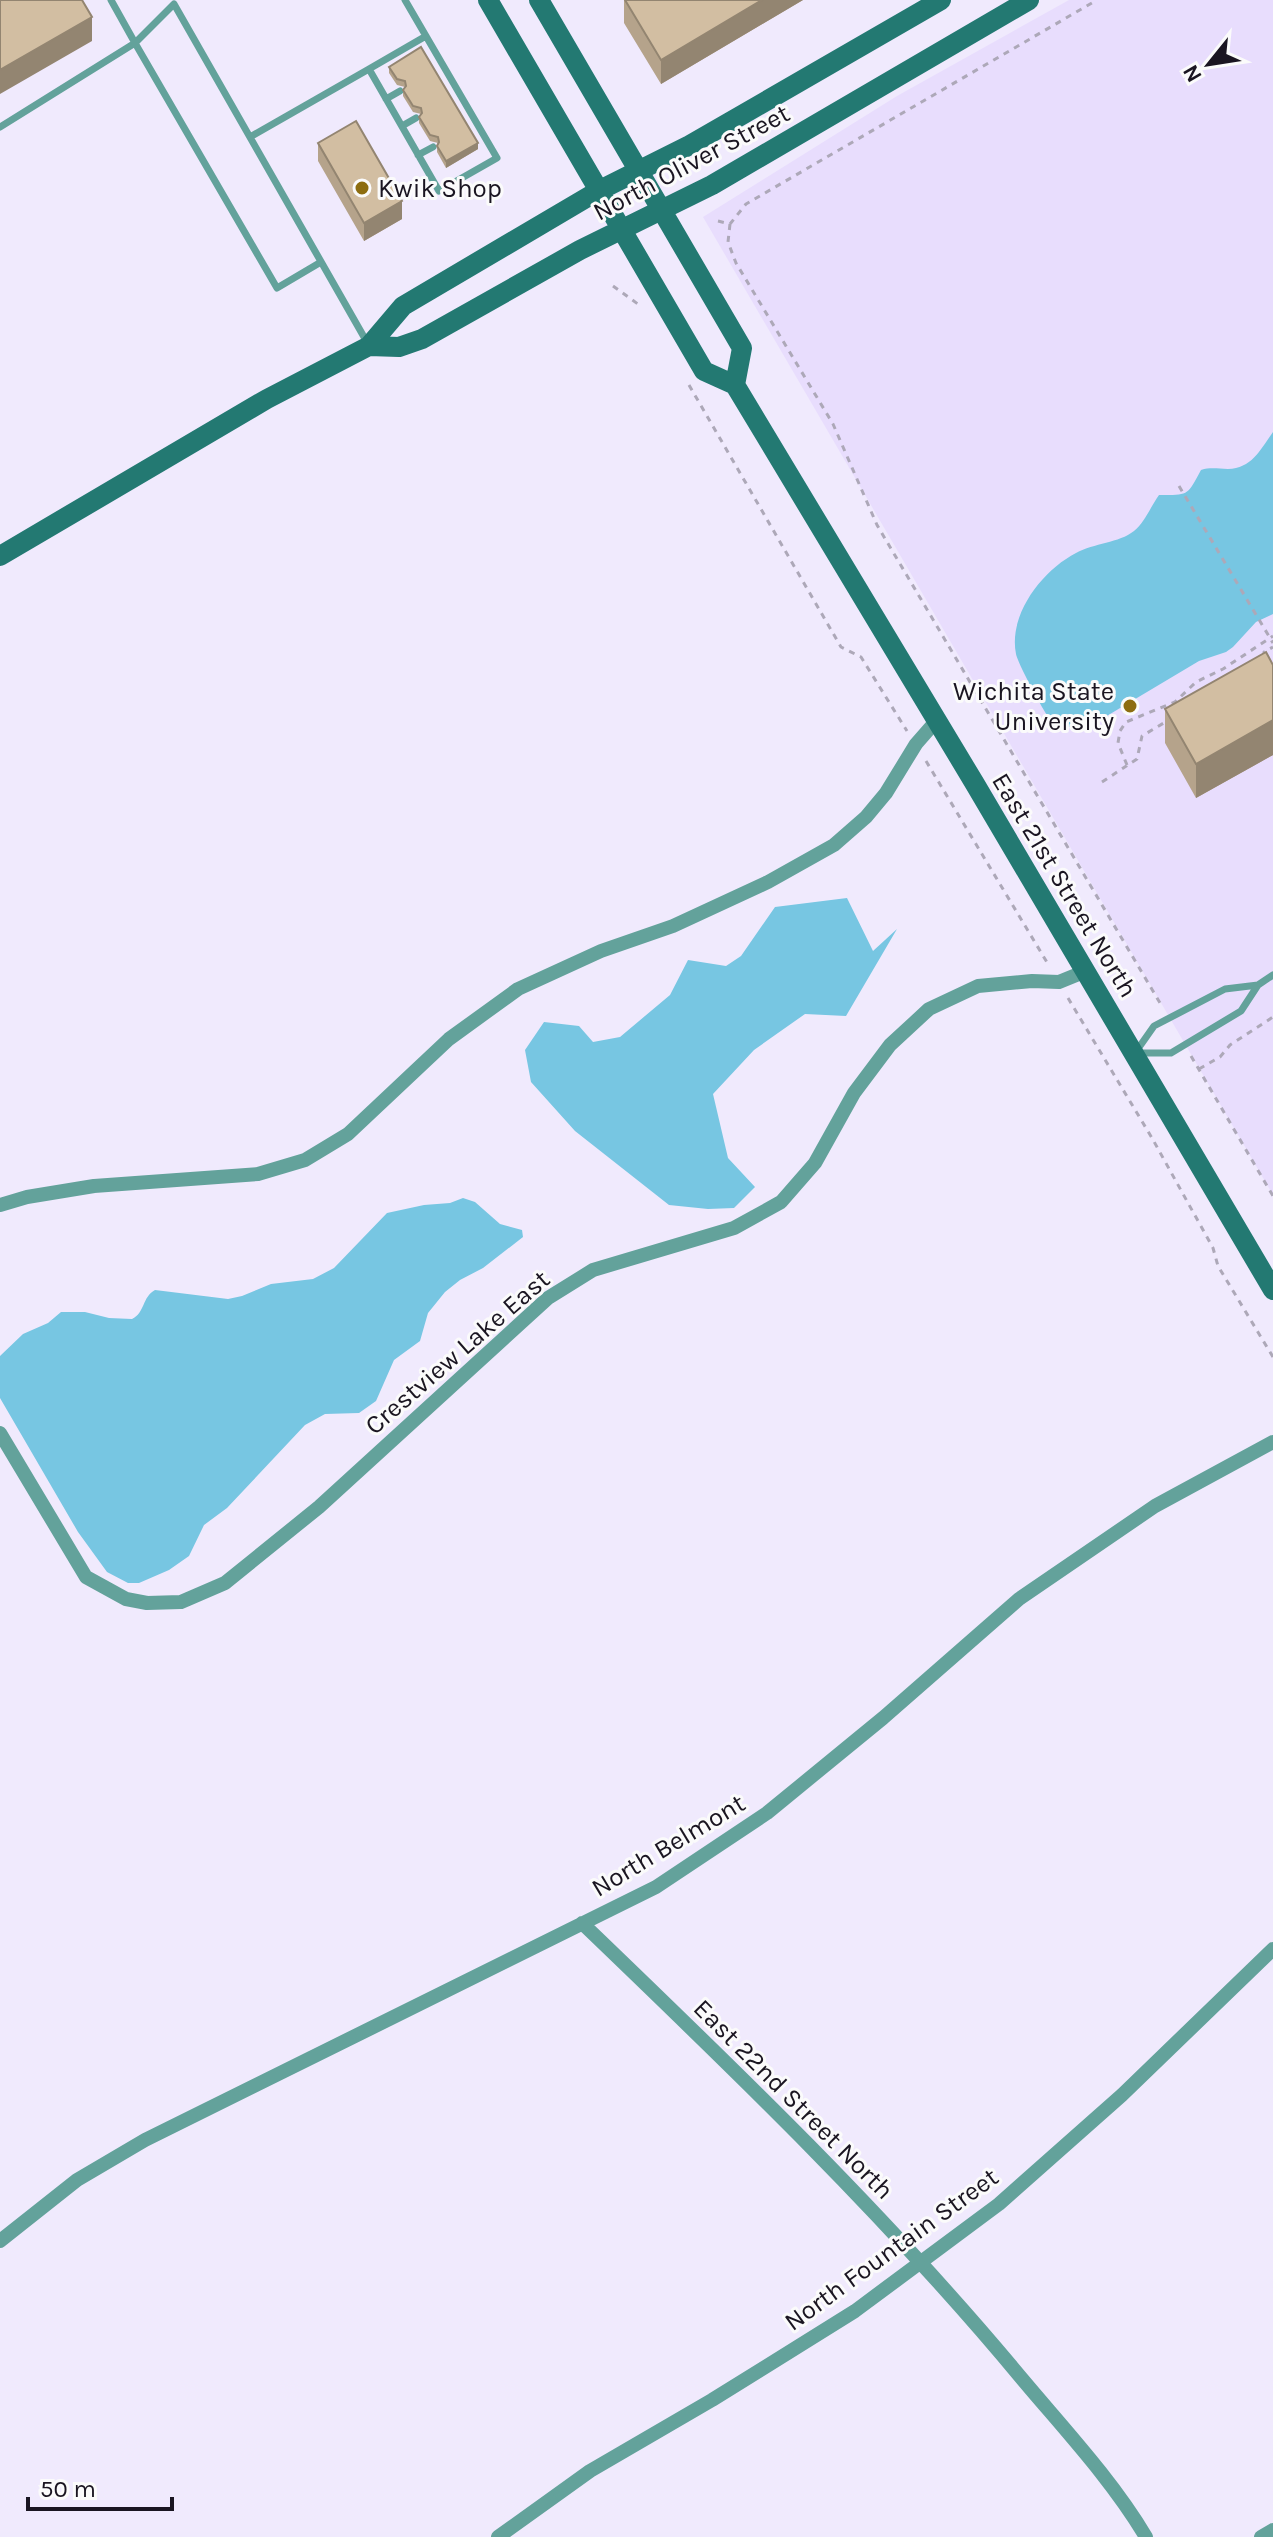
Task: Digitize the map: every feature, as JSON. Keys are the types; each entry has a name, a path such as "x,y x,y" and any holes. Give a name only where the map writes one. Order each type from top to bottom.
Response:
{"main road":[{"name":"East 21st Street North","path":"488,0 704,371 735,385 1135,1053 1273,1290"},
{"path":"539,0 742,348 735,385"},
{"name":"North Oliver Street","path":"0,556 267,399 369,346 403,306 598,191 690,145 915,6 941,0"},
{"name":"North Oliver Street","path":"369,346 399,347 422,339 580,250 712,185 1029,0"}],"street":[{"path":"0,1205 27,1197 94,1186 258,1174 305,1160 348,1134 449,1039 518,989 601,951 673,926 768,882 834,845 866,817 886,793 916,744 937,720"},
{"name":"Crestview Lake East","path":"0,1433 86,1577 126,1599 147,1603 181,1602 225,1583 328,1499 548,1298 593,1270 734,1228 781,1202 815,1163 854,1093 890,1045 929,1009 978,986 1059,982 1086,971"},
{"name":"North Belmont","path":"0,2241 77,2180 145,2140 656,1887 767,1813 883,1718 1019,1599 1155,1506 1273,1442"},
{"name":"East 22nd Street North","path":"582,1923 752,2086 957,2300 1090,2460 1146,2537"},
{"name":"North Fountain Street","path":"498,2537 590,2471 855,2311 999,2204 1122,2095 1273,1949"},
{"path":"1261,2537 1273,2530"}],"lane":[{"path":"111,0 277,288 321,262"},
{"path":"369,69 439,191 497,158 405,0"},
{"path":"0,127 135,43 175,1 369,346"},
{"path":"250,137 426,36"},
{"path":"432,73 443,66"},
{"path":"386,99 400,91"},
{"path":"448,99 459,93"},
{"path":"402,126 416,118"},
{"path":"466,128 476,122"},
{"path":"418,155 433,147"},
{"path":"1135,1053 1171,1053 1241,1011 1258,985 1273,975"},
{"path":"1135,1053 1154,1026 1225,989 1258,985"}],"path":[{"path":"1097,0 746,204 730,224 728,242 736,263 833,424 877,525 1169,1018"},
{"path":"718,221 730,224"},
{"path":"613,286 644,307"},
{"path":"686,381 841,647 861,657 916,744 1152,1138 1213,1248 1218,1266 1273,1357"},
{"path":"1179,486 1272,637 1273,645 1264,652 1263,660"},
{"path":"1127,765 1118,743 1120,731 1126,722 1175,702 1196,682 1223,669 1272,637"},
{"path":"1102,782 1137,759 1142,736 1178,714"},
{"path":"1199,1069 1273,1017"},
{"path":"1184,1045 1273,1196"}],"shaded area":[{"name":"Wichita State University","path":"1069,0 1273,0 1273,1195 703,217 897,96"}],"water":[{"path":"1273,432 1273,614 1256,622 1226,652 1199,661 1095,723 1069,727 1059,724 1062,720 1058,718 1056,721 1047,715 1018,659 1015,639 1023,609 1040,582 1076,553 1134,531 1159,495 1186,492 1201,470 1236,468 1249,462"},
{"path":"847,898 873,951 897,929 846,1016 805,1014 754,1050 713,1094 728,1158 755,1187 734,1208 669,1205 575,1131 531,1082 525,1050 544,1022 579,1026 593,1042 620,1037 670,995 688,960 726,966 741,956 775,907"},
{"path":"463,1198 475,1202 500,1224 522,1230 523,1237 445,1292 428,1313 420,1341 394,1360 376,1401 359,1413 325,1414 305,1425 227,1508 204,1525 189,1556 169,1570 139,1583 128,1583 107,1572 78,1532 0,1398 0,1356 23,1334 48,1323 61,1312 132,1319 155,1290 228,1299 271,1284 313,1279 334,1268 387,1213"}],"building":[{"path":"0,0 82,0 92,17 0,70"},
{"path":"625,0 762,0 661,60"},
{"path":"421,47 478,143 446,161 437,146 438,137 430,135 419,117 421,108 413,106 403,90 405,81 397,79 389,67"},
{"path":"356,121 402,201 364,223 318,143"},
{"path":"1266,652 1273,665 1273,720 1196,764 1165,709"}],"place":[{"name":"Kwik Shop","path":"362,188"},
{"name":"Wichita State University","path":"1130,706"}]}
